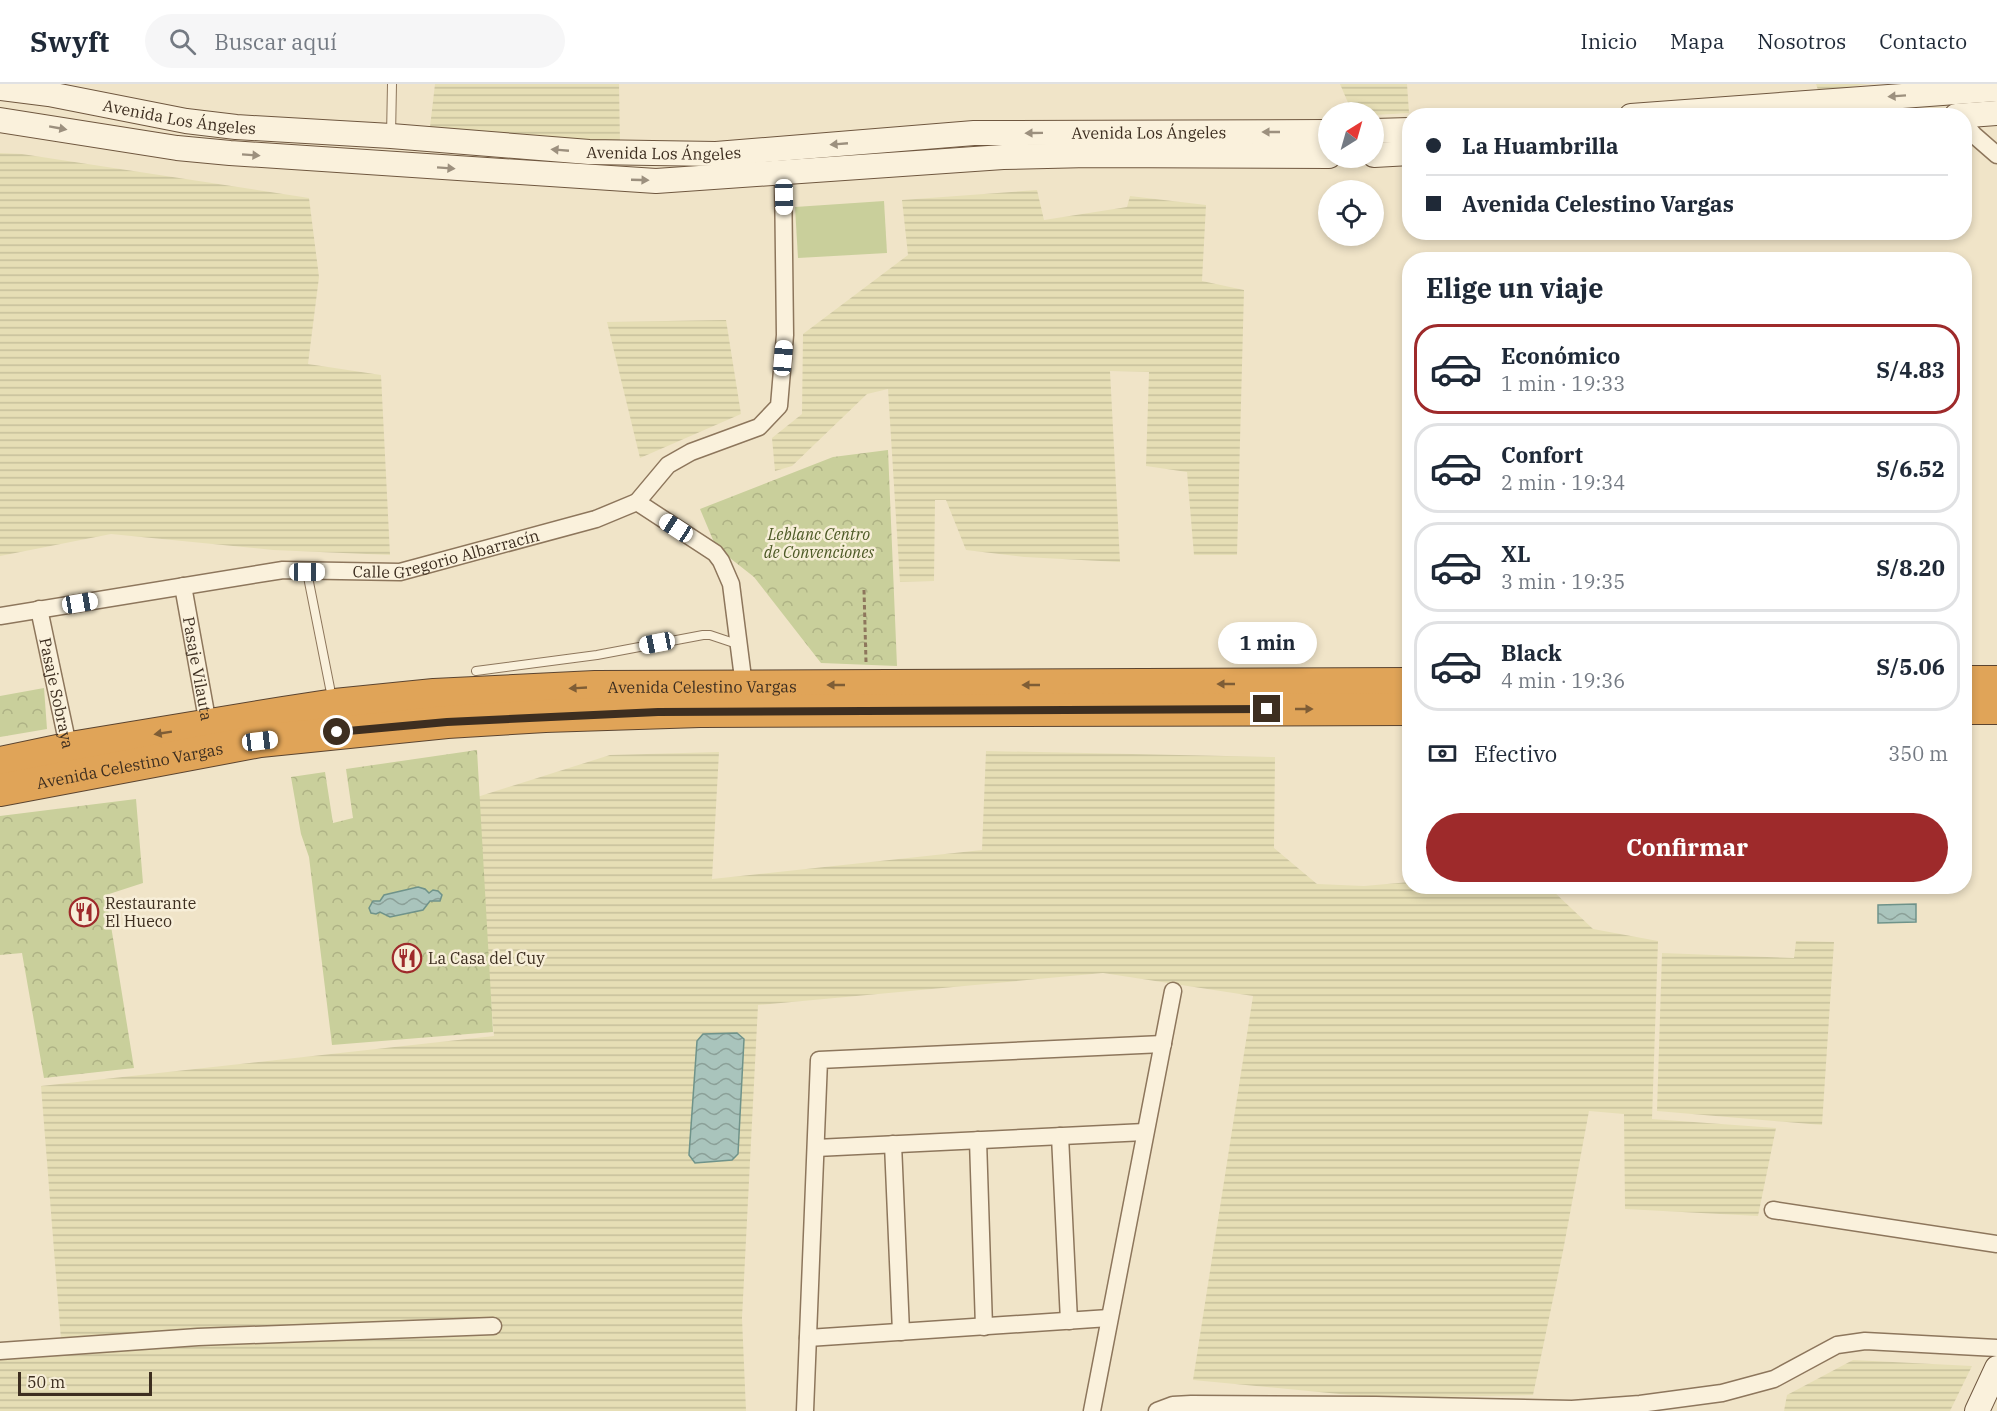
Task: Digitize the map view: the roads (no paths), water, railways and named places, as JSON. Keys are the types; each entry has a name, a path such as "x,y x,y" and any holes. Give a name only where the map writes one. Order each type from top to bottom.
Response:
{"highway":[{"name":"Avenida Celestino Vargas","path":"0,763 72,762 211,737 335,705 434,695 595,687 744,686 801,699 866,685 971,698"},
{"name":"Avenida Celestino Vargas","path":"211,737 260,741 447,722 658,712 801,699 1267,696 1402,685"},
{"name":"Avenida Celestino Vargas","path":"1267,696 1402,708"},
{"name":"Avenida Celestino Vargas","path":"0,790 72,762"}],"main road":[{"name":"Avenida Los Ángeles","path":"0,88 49,94 165,117 236,128 391,136 589,152 716,154 974,133 1318,132"},
{"path":"1958,104 1997,89"},
{"path":"1849,108 1958,104 1997,113"},
{"name":"Avenida Los Ángeles","path":"0,120 177,148 656,181 1024,157 1318,156"},
{"path":"1384,131 1402,130"},
{"path":"1384,154 1402,153"},
{"path":"1977,1411 1997,1368"}],"street":[{"path":"1972,133 1997,155"},
{"path":"744,686 731,584 721,561 716,553 637,502 668,465 691,452 759,427 779,406 785,335 783,174"},
{"name":"Calle Gregorio Albarracín","path":"0,616 283,570 400,572 597,519 637,502"},
{"name":"Pasaje Vilauta","path":"183,586 211,737"},
{"name":"Pasaje Sobraya","path":"39,609 72,762"},
{"path":"1092,1411 1173,991"},
{"path":"806,1411 819,1060 1163,1044"},
{"path":"816,1148 1146,1132"},
{"path":"1060,1136 1069,1321"},
{"path":"978,1140 984,1327"},
{"path":"893,1144 901,1332"},
{"path":"1773,1210 1997,1244"},
{"path":"808,1338 1109,1318"},
{"path":"0,1351 198,1337 493,1326"},
{"path":"1157,1411 1173,1405 1191,1407 1572,1409 1640,1404 1722,1393 1773,1379 1837,1345 1865,1341 1997,1348"}],"lane":[{"path":"391,136 392,84"},
{"path":"307,572 330,688"},
{"path":"476,670 597,655 703,634 737,644"}],"water":[{"path":"418,887 429,893 433,890 438,891 442,895 440,901 430,901 423,910 390,917 380,912 371,913 369,908 373,901 380,901 384,895"},
{"path":"1916,904 1916,922 1878,923 1878,905"},
{"path":"737,1033 744,1039 738,1154 732,1160 695,1163 689,1155 697,1041 703,1034"}],"place":[{"name":"Restaurante El Hueco","path":"84,912"},
{"name":"La Casa del Cuy","path":"407,958"}],"park label":[{"name":"Leblanc Centro de Convenciones","path":"819,543"}]}
